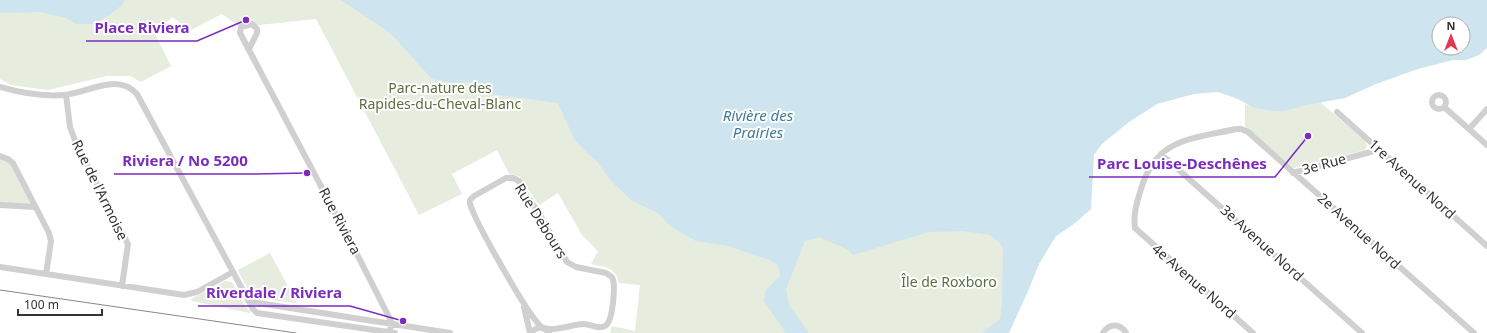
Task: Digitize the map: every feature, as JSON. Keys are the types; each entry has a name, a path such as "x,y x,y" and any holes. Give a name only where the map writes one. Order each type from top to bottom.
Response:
{"street":[{"name":"Rue Riviera","path":"249,48 360,260 391,323"},
{"path":"0,87 43,96 66,95 101,85 122,84 132,88 137,94 253,309 257,313 393,333 391,323"},
{"name":"Rue de l'Armoise","path":"66,95 70,127 76,143 128,244 122,286"},
{"path":"1444,107 1487,145"},
{"path":"1469,129 1487,109"},
{"name":"1re Avenue Nord","path":"1337,112 1487,246"},
{"name":"2e Avenue Nord","path":"1161,154 1175,144 1187,140 1236,129 1244,130 1474,333"},
{"name":"3e Rue","path":"1293,173 1378,150"},
{"name":"4e Avenue Nord","path":"1161,154 1154,161 1145,175 1133,217 1135,228 1253,333"},
{"name":"3e Avenue Nord","path":"1161,154 1362,333"},
{"path":"0,156 13,163 49,233 51,241 46,274"},
{"name":"Rue Debours","path":"524,306 471,209 470,202 474,196 506,178 513,178 519,181 567,262 576,267 606,273 613,279 614,286 610,318 605,330"},
{"path":"0,205 35,206"},
{"path":"0,267 189,295 198,292 233,272"},
{"path":"248,299 258,303 450,333"},
{"path":"524,306 539,325 550,333"},
{"path":"524,306 530,333 536,328 576,326 585,324 605,330"},
{"path":"1103,333 1106,329 1113,325 1121,327 1126,333"},
{"path":"560,333 576,326"}],"green space":[{"name":"Parc-nature des Rapides-du-Cheval-Blanc","path":"0,0 412,0 1016,207 1000,333 610,333 612,326 635,331 640,285 619,283 618,278 613,271 605,267 591,264 598,251 582,235 558,193 539,205 519,176 509,174 497,150 452,174 462,194 419,215 316,19 240,27 222,14 191,30 172,17 155,34 171,66 141,82 130,76 107,76 48,90 11,85 0,79"},
{"path":"1320,102 1366,142 1367,146 1365,150 1294,168 1245,127 1245,104 1256,108 1274,111 1291,109"},
{"path":"0,156 8,159 35,207 0,205"},
{"path":"270,253 297,303 261,299 253,294 244,283 238,270"},
{"path":"225,281 232,282 245,306 251,312 249,313 192,301 191,299"}],"water":[{"path":"0,0 124,0 122,5 109,15 93,24 76,24 66,18 40,12 0,13"},
{"name":"Rivière des Prairies","path":"341,0 1487,0 1487,48 1479,55 1466,60 1453,60 1418,69 1376,84 1345,98 1284,111 1254,108 1238,99 1218,92 1194,94 1157,104 1129,122 1102,144 1094,155 1091,209 1074,224 1056,236 1039,264 1009,333 982,333 1000,319 1002,303 1003,248 1000,243 990,235 963,231 929,232 853,255 849,250 819,237 805,241 786,289 789,305 809,333 786,333 764,301 766,290 780,276 778,265 769,260 729,246 696,241 670,226 658,213 631,200 610,180 597,161 574,139 558,103 485,93 469,82 450,83 432,79 394,37"}],"tram line":[{"path":"0,290 296,333"}],"place":[{"name":"Place Riviera","path":"246,20"},
{"name":"Parc Louise-Deschênes","path":"1308,136"},
{"name":"Riviera / No 5200","path":"307,173"},
{"name":"Riverdale / Riviera","path":"403,321"}],"park label":[{"name":"Île de Roxboro","path":"949,282"}]}
